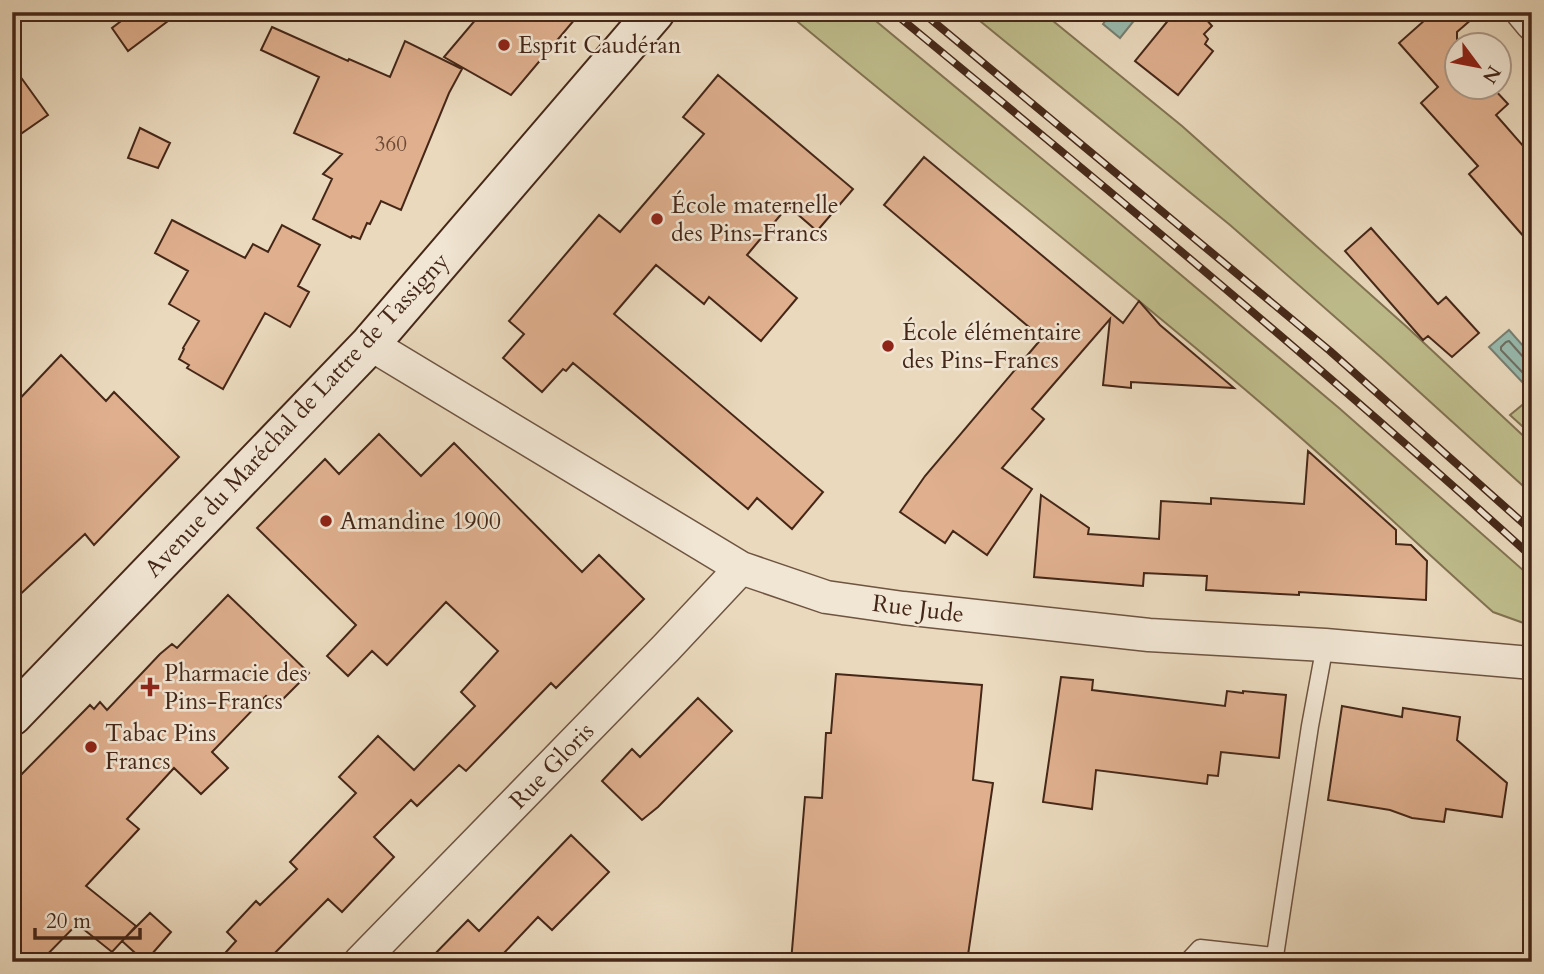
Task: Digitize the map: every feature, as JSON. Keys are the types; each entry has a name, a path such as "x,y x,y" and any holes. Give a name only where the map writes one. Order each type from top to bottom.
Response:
{"main road":[{"name":"Avenue du Maréchal de Lattre de Tassigny","path":"12,716 370,344 655,12"}],"street":[{"path":"1522,12 1532,24"},
{"name":"Rue Jude","path":"370,344 741,568 826,597 1149,635 1325,645 1532,663"},
{"name":"Rue Gloris","path":"360,962 741,568"}],"lane":[{"path":"1187,962 1200,948 1275,956 1325,645"}],"shaded area":[{"path":"786,12 865,12 1339,408 1532,578 1532,626 1493,612 1326,460 1209,359"},
{"path":"969,12 1042,12 1182,126 1408,328 1532,444 1532,494 1230,225"},
{"path":"1532,397 1532,435 1510,415"}],"water":[{"path":"1112,12 1141,12 1120,38 1103,24"},
{"path":"1509,330 1532,356 1532,380 1526,386 1489,347"}],"building":[{"path":"133,12 180,12 128,51 112,28"},
{"name":"Esprit Caudéran","path":"482,12 581,12 511,95 444,57"},
{"path":"1175,12 1200,12 1212,26 1204,34 1208,39 1205,44 1213,51 1178,95 1135,61"},
{"path":"1434,12 1480,12 1457,32 1442,32 1442,102 1508,104 1496,115 1532,156 1532,246 1469,174 1478,166 1421,103 1438,87 1399,43"},
{"path":"272,27 390,77 405,41 462,69 449,93 401,210 381,201 360,239 351,238 313,219 332,179 323,174 342,154 294,133 319,77 261,50"},
{"path":"12,65 48,115 12,140"},
{"path":"718,75 853,189 817,231 788,206 747,255 797,298 761,341 709,297 704,304 656,265 614,314 823,492 792,529 757,498 748,509 573,363 566,371 563,369 542,392 503,358 524,334 509,321 599,215 620,232 704,134 683,117"},
{"path":"140,128 170,143 158,168 128,158"},
{"path":"924,157 1123,323 1139,301 1160,325 1234,388 1131,382 1131,388 1103,385 1110,319 1032,409 1044,419 1002,468 1032,489 987,555 953,531 945,543 900,512 925,476 1042,338 884,205"},
{"path":"172,220 245,258 253,244 268,252 282,225 320,245 298,286 309,292 290,327 265,313 223,389 187,368 189,365 179,359 199,321 169,304 188,271 155,253"},
{"path":"1371,228 1438,304 1446,297 1479,333 1452,357 1428,336 1423,340 1345,251"},
{"path":"61,355 106,401 114,392 179,457 94,545 85,534 12,602 12,407"},
{"path":"379,434 421,476 454,443 582,572 599,555 644,599 556,688 551,683 466,771 459,765 417,806 411,800 374,837 394,857 342,912 328,899 266,962 217,962 236,941 227,932 256,901 260,905 297,869 290,862 356,793 339,777 378,736 414,770 475,706 461,692 498,651 446,602 387,665 372,651 348,676 327,656 356,625 257,528 325,459 339,474"},
{"path":"1308,451 1396,530 1396,544 1411,545 1427,561 1426,600 1299,592 1299,595 1206,590 1207,576 1144,573 1143,586 1034,577 1041,495 1089,528 1088,534 1159,539 1161,501 1211,504 1211,498 1304,504"},
{"path":"228,595 309,673 276,706 266,696 212,752 228,768 201,794 174,768 127,819 139,829 86,886 136,926 112,952 77,924 40,962 12,962 12,784 90,705 94,709 100,702 107,710 160,654 172,644 177,648"},
{"path":"836,674 982,685 973,780 993,783 967,962 791,962 805,797 822,798 826,733 831,733"},
{"path":"1061,677 1093,680 1092,690 1225,706 1227,691 1286,695 1279,758 1221,752 1218,776 1208,775 1207,784 1096,770 1092,809 1043,802"},
{"path":"698,698 732,731 642,820 602,781 632,749 640,757"},
{"path":"1342,706 1402,717 1403,708 1460,717 1457,740 1507,783 1502,817 1446,809 1444,822 1328,800"},
{"path":"571,835 609,872 552,930 538,917 503,954 511,962 427,962 468,920 479,931"},
{"path":"150,913 171,932 145,962 122,941"}],"railway":[{"path":"893,12 1296,349 1532,557"},
{"path":"922,12 1330,351 1532,531"}],"place":[{"name":"Esprit Caudéran","path":"504,45"},
{"name":"École maternelle des Pins-Francs","path":"657,219"},
{"name":"École élémentaire des Pins-Francs","path":"888,346"},
{"name":"Amandine 1900","path":"326,521"},
{"name":"Pharmacie des Pins-Francs","path":"150,687"},
{"name":"Tabac Pins Francs","path":"91,747"}]}
